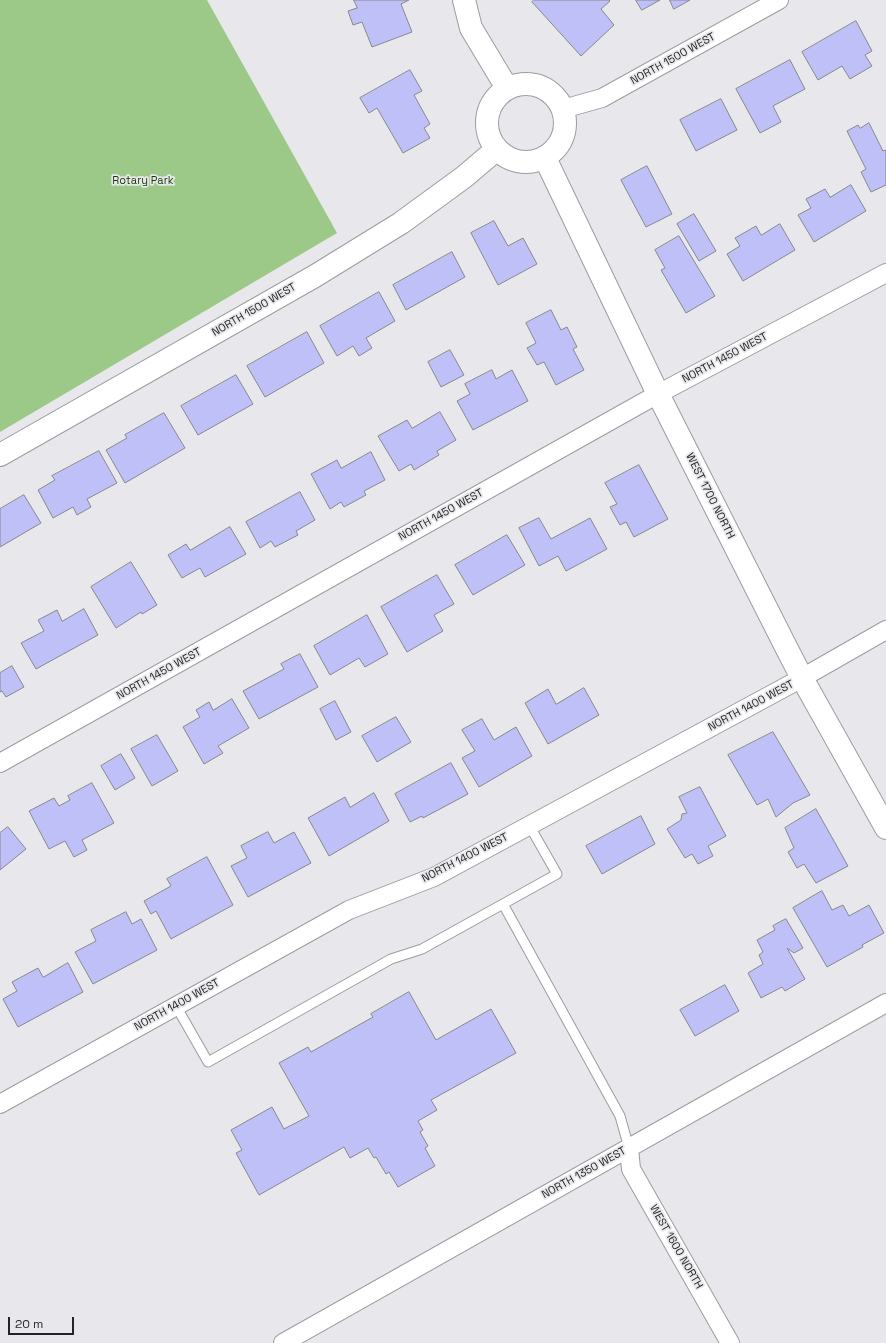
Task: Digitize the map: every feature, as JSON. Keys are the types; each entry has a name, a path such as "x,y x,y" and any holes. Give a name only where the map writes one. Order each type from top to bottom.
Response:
{"street":[{"path":"464,0 471,28 507,88"},
{"name":"NORTH 1500 WEST","path":"563,109 602,98 779,0"},
{"path":"519,84 533,84 546,88 556,97 563,109 565,123 563,136 556,149 545,158 533,162 520,162 507,157 497,149 489,137 487,123 489,109 496,97 507,88 519,84"},
{"name":"NORTH 1500 WEST","path":"0,455 315,276 401,223 464,178 497,149"},
{"name":"WEST 1700 NORTH","path":"545,158 658,394 802,678 886,828"},
{"name":"NORTH 1450 WEST","path":"0,763 658,394 886,274"},
{"name":"NORTH 1400 WEST","path":"0,1104 349,910 434,877 802,678 886,630"},
{"name":"NORTH 1350 WEST","path":"283,1343 886,1003"},
{"name":"WEST 1600 NORTH","path":"629,1148 632,1169 730,1343"}],"lane":[{"path":"176,1006 208,1062 391,959 422,949 557,874 529,825"},
{"path":"503,904 620,1116 629,1148"}],"green space":[{"name":"Rotary Park","path":"0,0 207,0 337,233 0,432"}],"building":[{"path":"354,0 409,0 401,4 412,32 372,47 362,22 353,25 348,11 357,8"},
{"path":"534,0 609,0 610,1 601,9 614,25 581,56 532,2"},
{"path":"636,0 660,0 642,10"},
{"path":"670,0 690,0 674,9"},
{"path":"856,21 872,51 865,55 872,66 850,79 842,66 818,80 802,52"},
{"path":"790,60 805,89 773,106 781,122 760,133 736,89"},
{"path":"410,70 422,91 414,95 430,124 424,128 430,138 403,153 377,108 369,113 360,98"},
{"path":"721,99 737,130 696,151 680,120"},
{"path":"869,123 883,151 886,150 886,185 871,192 861,172 866,169 847,131 858,125 860,128"},
{"path":"647,166 672,214 646,227 621,180"},
{"path":"851,185 866,211 814,242 798,215 811,208 806,199 825,189 830,197"},
{"path":"694,214 716,251 699,261 677,224"},
{"path":"494,221 508,246 523,238 537,264 498,285 471,233"},
{"path":"780,224 795,250 743,281 727,254 740,246 735,238 756,226 761,235"},
{"path":"679,236 715,296 686,313 661,270 665,268 655,250"},
{"path":"452,252 465,277 406,310 393,285"},
{"path":"379,292 395,321 366,338 372,348 359,356 353,346 337,356 320,326"},
{"path":"551,310 561,330 567,327 577,347 573,349 584,370 556,385 544,362 537,365 527,348 536,343 526,323"},
{"path":"307,332 324,363 265,397 247,366"},
{"path":"450,350 464,375 441,387 428,362"},
{"path":"492,370 496,379 512,370 528,401 473,430 457,401 470,394 465,384"},
{"path":"236,375 253,404 198,435 181,406"},
{"path":"440,412 456,440 437,451 439,455 414,470 411,464 399,471 378,436 407,420 412,428"},
{"path":"164,413 185,448 125,483 106,450 127,438 125,435"},
{"path":"99,451 117,483 87,499 91,507 77,515 73,507 53,518 38,490 55,480 52,476"},
{"path":"371,452 385,480 364,491 366,495 344,507 341,502 330,509 311,474 337,460 341,468"},
{"path":"639,465 668,519 634,537 626,522 620,525 610,507 617,504 605,483"},
{"path":"300,492 315,520 296,531 298,535 275,547 271,541 260,548 246,522"},
{"path":"24,495 41,523 0,547 0,509"},
{"path":"539,518 551,539 590,518 607,549 566,571 558,556 539,566 519,528"},
{"path":"230,527 246,554 205,577 200,568 182,578 168,555 186,544 190,550"},
{"path":"507,535 525,565 473,595 455,565"},
{"path":"131,562 157,605 142,614 141,612 116,628 91,587"},
{"path":"437,575 454,604 434,615 443,631 407,652 381,607"},
{"path":"84,609 98,635 36,669 21,643 44,631 38,620 57,610 62,621"},
{"path":"367,615 388,654 365,667 359,658 330,675 314,646"},
{"path":"300,654 318,687 259,719 243,691 284,669 281,664"},
{"path":"12,666 24,687 6,697 2,691 0,692 0,673"},
{"path":"584,688 599,715 548,744 525,703 548,689 556,704"},
{"path":"232,699 249,728 218,746 223,753 204,764 183,727 200,717 196,710 209,702 213,710"},
{"path":"335,701 351,732 336,740 320,709"},
{"path":"396,717 411,742 377,762 362,736"},
{"path":"482,719 494,740 516,727 532,756 479,787 462,758 475,751 462,730"},
{"path":"773,732 810,795 793,803 776,817 768,799 757,805 728,755"},
{"path":"157,735 178,771 152,786 131,749"},
{"path":"121,754 135,778 115,790 101,766"},
{"path":"451,763 468,794 423,818 422,816 410,822 395,794"},
{"path":"92,783 114,823 82,840 87,850 74,857 65,841 49,849 29,811 54,798 59,806 70,800 68,796"},
{"path":"700,787 726,836 708,846 713,856 698,864 692,854 685,858 667,829 681,820 682,814 687,813 679,797"},
{"path":"374,793 389,821 329,856 308,818 345,797 350,807"},
{"path":"816,809 848,866 816,883 804,864 797,868 788,852 794,848 785,828"},
{"path":"641,816 655,844 602,874 586,846"},
{"path":"8,827 26,849 0,870 0,833"},
{"path":"268,832 274,843 294,832 311,863 248,897 231,866 247,858 241,846"},
{"path":"207,857 233,905 171,939 156,911 151,914 144,901 171,886 167,879"},
{"path":"822,891 832,910 843,905 849,916 869,905 884,933 862,945 863,947 827,967 793,908"},
{"path":"126,912 132,924 141,919 157,950 93,984 75,952 96,941 91,930"},
{"path":"786,919 803,948 794,953 787,948 805,979 785,991 782,987 761,998 748,973 763,964 759,955 763,952 757,940 775,930 773,926"},
{"path":"68,963 83,992 18,1027 3,999 17,991 12,982 38,968 43,977"},
{"path":"725,985 739,1011 695,1036 680,1010"},
{"path":"409,992 436,1040 491,1009 516,1053 431,1100 437,1110 418,1121 423,1130 420,1132 428,1146 425,1148 435,1166 398,1187 389,1172 386,1174 376,1157 374,1158 368,1148 350,1158 344,1147 259,1195 236,1153 242,1150 231,1130 272,1107 284,1129 309,1116 279,1063 308,1047 311,1052 373,1017 371,1014"}]}
